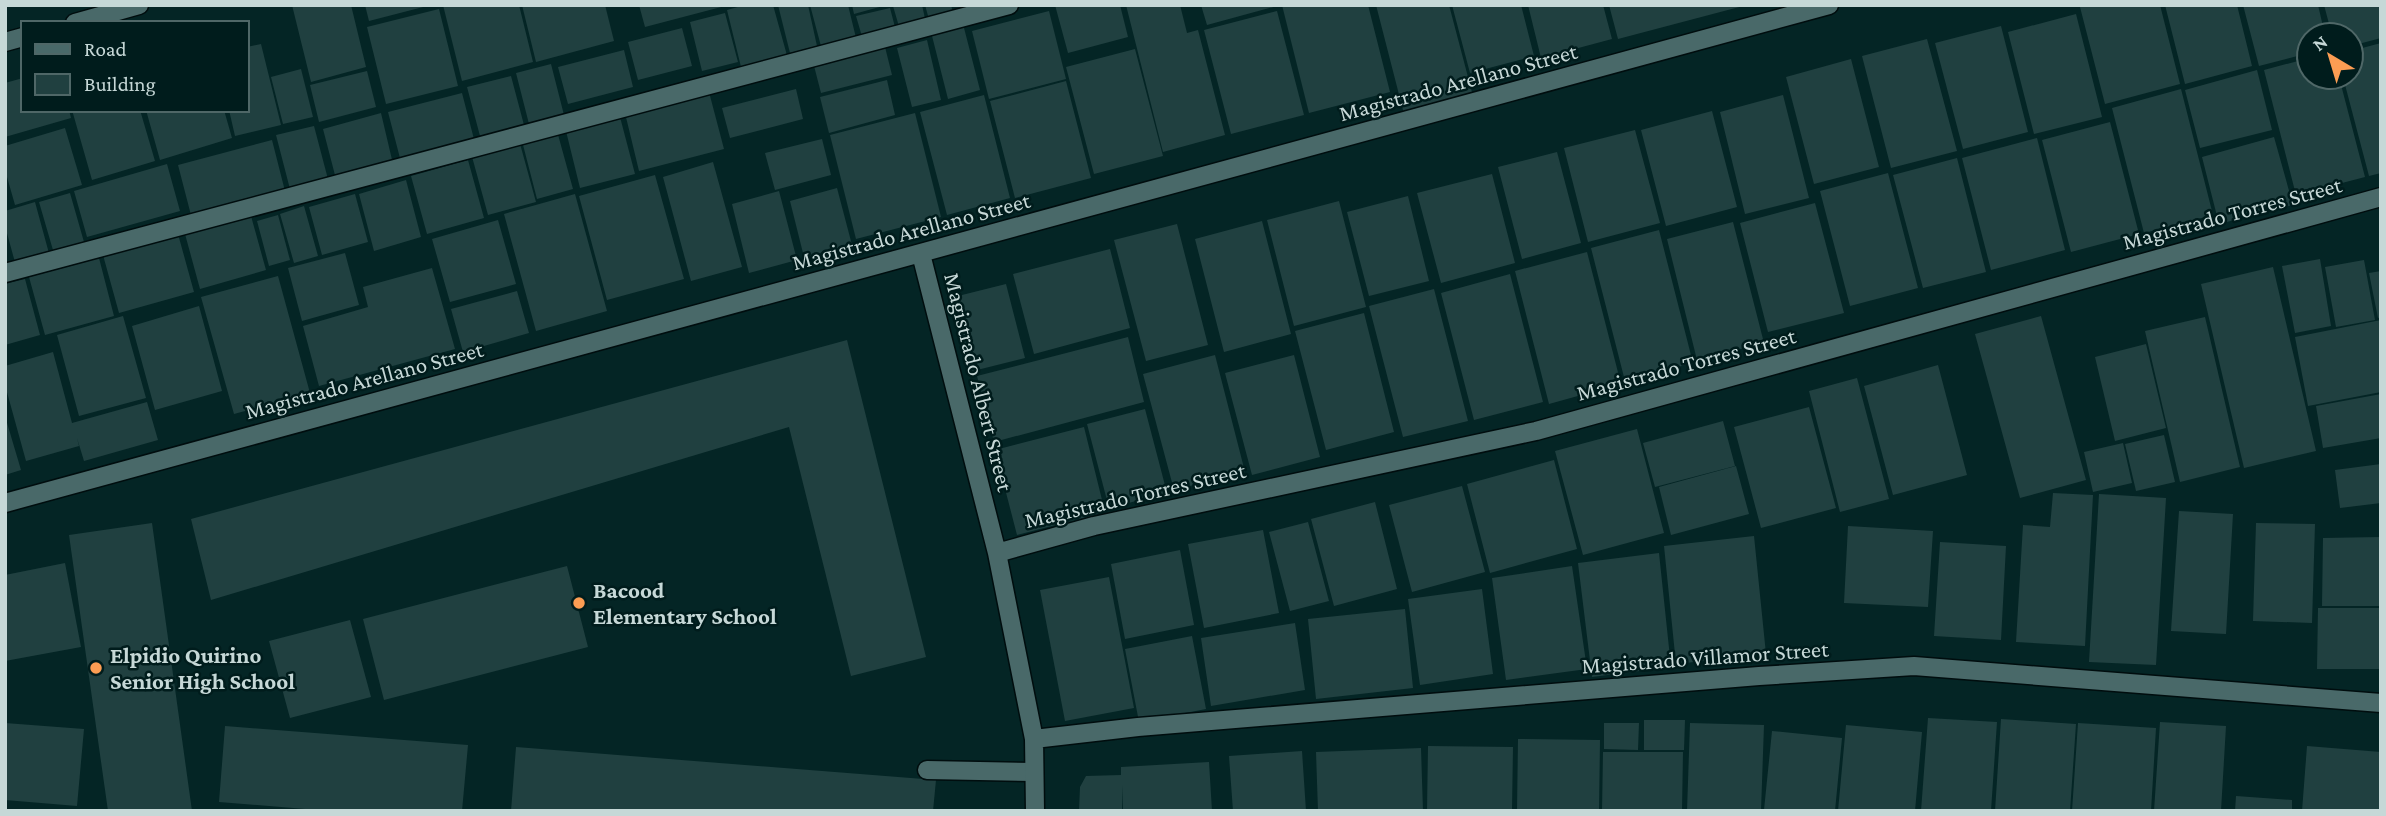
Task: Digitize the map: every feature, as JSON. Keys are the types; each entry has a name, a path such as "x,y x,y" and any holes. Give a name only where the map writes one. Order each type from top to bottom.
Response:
{"street":[{"path":"82,21 139,5"},
{"path":"5,273 1009,5"},
{"name":"Magistrado Arellano Street","path":"5,503 1829,5"},
{"name":"Magistrado Torres Street","path":"997,553 1094,526 1536,431 2381,197"},
{"name":"Magistrado Albert Street","path":"921,254 997,553 1034,740 1035,811"},
{"name":"Magistrado Villamor Street","path":"1034,740 1138,727 1914,666 2381,703"},
{"path":"927,769 1034,772"}],"building":[{"path":"292,5 351,5 366,67 311,82"},
{"path":"365,5 427,5 427,6 369,21"},
{"path":"443,5 519,5 533,62 462,81"},
{"path":"522,5 605,5 614,41 536,62"},
{"path":"639,5 725,5 725,6 645,27"},
{"path":"745,5 773,5 788,59 742,71 727,10"},
{"path":"778,5 808,5 817,46 790,53"},
{"path":"810,5 848,5 857,42 822,50"},
{"path":"852,5 883,5 883,6 854,14"},
{"path":"922,5 926,23 900,30 893,6"},
{"path":"925,5 951,5 954,17 930,23"},
{"path":"1055,5 1120,5 1128,37 1068,53"},
{"path":"1126,5 1180,5 1187,33 1198,30 1225,135 1163,152"},
{"path":"1201,5 1277,5 1277,6 1207,25"},
{"path":"1282,5 1368,5 1390,92 1309,113"},
{"path":"1376,5 1449,5 1473,96 1404,114"},
{"path":"1452,5 1521,5 1534,56 1470,73"},
{"path":"1528,5 1603,5 1612,39 1541,58"},
{"path":"1609,5 1743,5 1743,6 1618,39"},
{"path":"2160,5 2180,84 2105,104 2080,7"},
{"path":"2165,5 2237,5 2252,66 2185,84"},
{"path":"2243,5 2318,5 2322,21 2295,21 2295,57 2259,66"},
{"path":"2324,5 2381,5 2381,38 2365,42 2365,21 2328,21"},
{"path":"890,8 896,31 863,40 856,16"},
{"path":"439,9 458,86 386,104 367,27"},
{"path":"1049,11 1066,79 989,99 972,31"},
{"path":"1277,11 1304,115 1231,134 1204,30"},
{"path":"725,13 738,62 702,71 690,22"},
{"path":"2076,14 2102,117 2034,134 2008,32"},
{"path":"963,24 980,90 948,99 931,32"},
{"path":"2001,26 2028,132 1963,149 1935,43"},
{"path":"682,28 692,66 638,80 628,42"},
{"path":"1927,39 1957,151 1891,168 1862,56"},
{"path":"927,40 941,100 912,107 897,48"},
{"path":"884,43 892,75 821,93 813,62"},
{"path":"2381,43 2381,173 2369,176 2347,91 2365,91 2365,47"},
{"path":"261,44 281,125 235,136 229,112 248,112 248,47"},
{"path":"1135,49 1163,156 1094,174 1066,67"},
{"path":"624,50 633,87 568,104 558,67"},
{"path":"1851,59 1879,167 1814,184 1786,77"},
{"path":"2295,62 2295,91 2343,91 2365,177 2296,195 2264,70"},
{"path":"551,64 564,115 529,124 516,73"},
{"path":"301,69 313,117 283,124 271,77"},
{"path":"2257,70 2272,130 2200,148 2185,90"},
{"path":"367,71 376,107 319,122 310,85"},
{"path":"511,76 524,125 480,136 467,87"},
{"path":"21,79 21,112 70,112 71,118 5,137 5,83"},
{"path":"887,80 895,115 829,133 820,97"},
{"path":"1066,81 1091,178 1015,198 990,101"},
{"path":"796,89 803,119 730,138 722,108"},
{"path":"2181,89 2213,215 2144,233 2112,108"},
{"path":"709,92 724,149 639,171 625,113"},
{"path":"462,93 475,143 401,162 388,112"},
{"path":"984,95 1010,198 947,215 920,112"},
{"path":"1783,95 1809,198 1745,214 1720,112"},
{"path":"1712,111 1737,207 1666,226 1641,130"},
{"path":"73,112 141,112 155,161 92,180"},
{"path":"147,112 225,112 232,138 160,160"},
{"path":"381,113 393,164 336,179 323,129"},
{"path":"915,113 941,217 856,239 830,135"},
{"path":"620,117 635,174 580,188 566,131"},
{"path":"2110,122 2139,234 2071,252 2042,140"},
{"path":"314,126 329,183 291,193 276,135"},
{"path":"65,128 82,185 15,205 5,170 5,146"},
{"path":"1635,130 1660,223 1588,242 1564,148"},
{"path":"557,131 573,189 537,199 522,141"},
{"path":"2274,137 2293,205 2219,224 2202,157"},
{"path":"2037,138 2065,250 1991,270 1962,158"},
{"path":"822,139 831,175 775,190 765,153"},
{"path":"272,140 286,195 192,219 178,165"},
{"path":"519,140 536,202 488,215 471,153"},
{"path":"1557,152 1581,243 1522,259 1498,167"},
{"path":"1957,158 1986,272 1923,288 1893,175"},
{"path":"468,160 484,218 427,234 411,176"},
{"path":"713,162 742,267 691,281 663,177"},
{"path":"167,164 180,211 87,237 74,191"},
{"path":"1888,173 1918,288 1850,306 1820,191"},
{"path":"1492,174 1515,263 1441,283 1417,193"},
{"path":"655,175 684,279 607,300 579,196"},
{"path":"406,180 421,237 374,251 359,194"},
{"path":"837,188 852,245 804,257 790,201"},
{"path":"779,191 797,260 749,273 732,204"},
{"path":"70,193 86,249 55,257 39,202"},
{"path":"355,194 368,242 322,255 309,207"},
{"path":"575,194 607,311 536,331 504,214"},
{"path":"1408,196 1429,281 1369,296 1347,212"},
{"path":"1339,201 1366,307 1294,326 1267,220"},
{"path":"35,202 50,257 16,266 5,226 5,211"},
{"path":"1815,203 1844,313 1768,332 1740,223"},
{"path":"304,206 318,256 294,263 280,214"},
{"path":"278,215 290,260 269,266 257,221"},
{"path":"251,216 266,270 200,289 185,234"},
{"path":"498,220 516,284 450,302 432,239"},
{"path":"1262,221 1291,334 1224,352 1195,239"},
{"path":"1733,222 1764,343 1697,360 1667,239"},
{"path":"1177,224 1208,345 1146,361 1114,240"},
{"path":"1659,230 1693,363 1625,381 1591,248"},
{"path":"178,234 194,292 119,313 103,255"},
{"path":"1110,249 1130,328 1034,354 1013,274"},
{"path":"1587,252 1621,384 1549,404 1515,271"},
{"path":"345,253 359,305 302,321 288,268"},
{"path":"99,258 114,316 45,335 29,277"},
{"path":"2320,259 2331,326 2295,333 2282,266"},
{"path":"2364,260 2375,320 2336,327 2325,267"},
{"path":"2273,267 2316,451 2244,468 2201,284"},
{"path":"432,268 455,349 319,386 303,326 368,307 363,287"},
{"path":"2381,271 2381,317 2378,318 2369,273"},
{"path":"1510,274 1543,402 1474,420 1441,293"},
{"path":"278,276 310,393 234,414 201,297"},
{"path":"25,279 40,335 5,345 5,284"},
{"path":"1006,284 1025,358 969,372 950,298"},
{"path":"1434,289 1468,421 1403,437 1369,306"},
{"path":"517,291 529,333 463,352 451,309"},
{"path":"199,306 222,391 155,410 132,326"},
{"path":"1364,313 1394,432 1326,450 1295,331"},
{"path":"123,316 146,398 79,416 57,335"},
{"path":"2041,316 2086,480 2020,498 1975,334"},
{"path":"2205,317 2240,467 2180,482 2145,331"},
{"path":"2381,320 2381,392 2308,406 2295,337"},
{"path":"1128,337 1144,402 994,442 977,376"},
{"path":"847,340 926,657 851,676 789,427 211,600 191,519"},
{"path":"2146,344 2166,428 2115,441 2095,357"},
{"path":"53,352 72,423 147,402 158,440 84,461 77,438 79,446 26,461 5,385 5,366"},
{"path":"1215,355 1245,472 1174,490 1143,374"},
{"path":"1294,355 1320,457 1252,475 1225,373"},
{"path":"1938,365 1967,475 1893,495 1864,386"},
{"path":"1857,378 1889,499 1840,512 1809,391"},
{"path":"2381,394 2381,438 2323,448 2316,406"},
{"path":"1809,407 1836,508 1761,528 1734,427"},
{"path":"1145,409 1167,493 1109,508 1087,424"},
{"path":"5,416 21,470 5,475"},
{"path":"1723,421 1735,466 1655,487 1643,443"},
{"path":"1084,427 1105,512 1017,535 995,450"},
{"path":"1637,429 1664,533 1583,555 1555,451"},
{"path":"2164,435 2175,482 2136,491 2125,444"},
{"path":"2123,443 2132,483 2093,492 2084,452"},
{"path":"1554,460 1577,549 1490,573 1467,484"},
{"path":"2381,464 2381,503 2340,508 2335,470"},
{"path":"1736,466 1749,514 1671,535 1659,487"},
{"path":"1462,486 1485,572 1412,592 1389,505"},
{"path":"2053,493 2093,495 2085,646 2016,642 2023,525 2050,527"},
{"path":"2099,494 2166,498 2156,665 2089,662"},
{"path":"1375,502 1397,589 1334,606 1311,519"},
{"path":"2179,511 2233,514 2226,634 2171,631"},
{"path":"1308,522 1329,601 1290,611 1269,532"},
{"path":"152,523 192,811 108,811 69,535"},
{"path":"2256,523 2315,524 2312,623 2253,621"},
{"path":"1848,526 1933,531 1928,607 1844,603"},
{"path":"1263,530 1279,613 1204,628 1188,544"},
{"path":"1754,536 1766,654 1676,664 1664,546"},
{"path":"2381,537 2381,606 2322,606 2323,538"},
{"path":"1940,542 2006,546 2001,640 1934,636"},
{"path":"1180,550 1194,625 1125,639 1111,564"},
{"path":"1659,553 1671,667 1592,677 1578,563"},
{"path":"65,563 81,647 5,661 5,575"},
{"path":"567,566 588,647 384,700 363,619"},
{"path":"1572,566 1587,669 1506,680 1492,578"},
{"path":"1109,577 1134,708 1065,721 1040,590"},
{"path":"1482,589 1493,674 1420,685 1408,599"},
{"path":"2318,608 2381,608 2381,669 2317,669"},
{"path":"1405,609 1413,688 1316,699 1308,619"},
{"path":"350,620 371,697 290,718 269,641"},
{"path":"1295,623 1305,690 1211,706 1201,638"},
{"path":"1192,636 1206,709 1139,722 1125,649"},
{"path":"1928,718 1997,722 1991,811 1921,811"},
{"path":"2001,719 2076,724 2070,811 1995,811"},
{"path":"1644,720 1685,720 1684,750 1644,750"},
{"path":"2160,722 2226,726 2221,811 2154,811"},
{"path":"5,723 84,729 77,806 5,800"},
{"path":"1604,723 1639,723 1638,750 1604,749"},
{"path":"1690,723 1764,725 1761,811 1687,811"},
{"path":"2078,723 2156,728 2151,811 2072,811"},
{"path":"1846,725 1922,732 1915,811 1838,811"},
{"path":"225,726 468,745 462,811 329,811 219,802"},
{"path":"1772,731 1842,738 1835,811 1764,810"},
{"path":"1518,739 1600,740 1599,811 1517,811"},
{"path":"1428,746 1513,747 1512,811 1427,811"},
{"path":"2307,746 2381,752 2381,811 2302,811"},
{"path":"516,747 936,780 933,811 511,811"},
{"path":"1421,748 1423,811 1318,811 1316,752"},
{"path":"1302,751 1306,811 1233,811 1229,756"},
{"path":"1603,752 1683,752 1682,811 1602,811"},
{"path":"1209,762 1212,811 1123,811 1122,785 1122,811 1079,811 1080,787 1086,776 1121,775 1121,767"},
{"path":"2236,796 2292,800 2292,811 2235,811"}],"place":[{"name":"Bacood Elementary School","path":"579,603"},
{"name":"Elpidio Quirino Senior High School","path":"96,668"}]}
